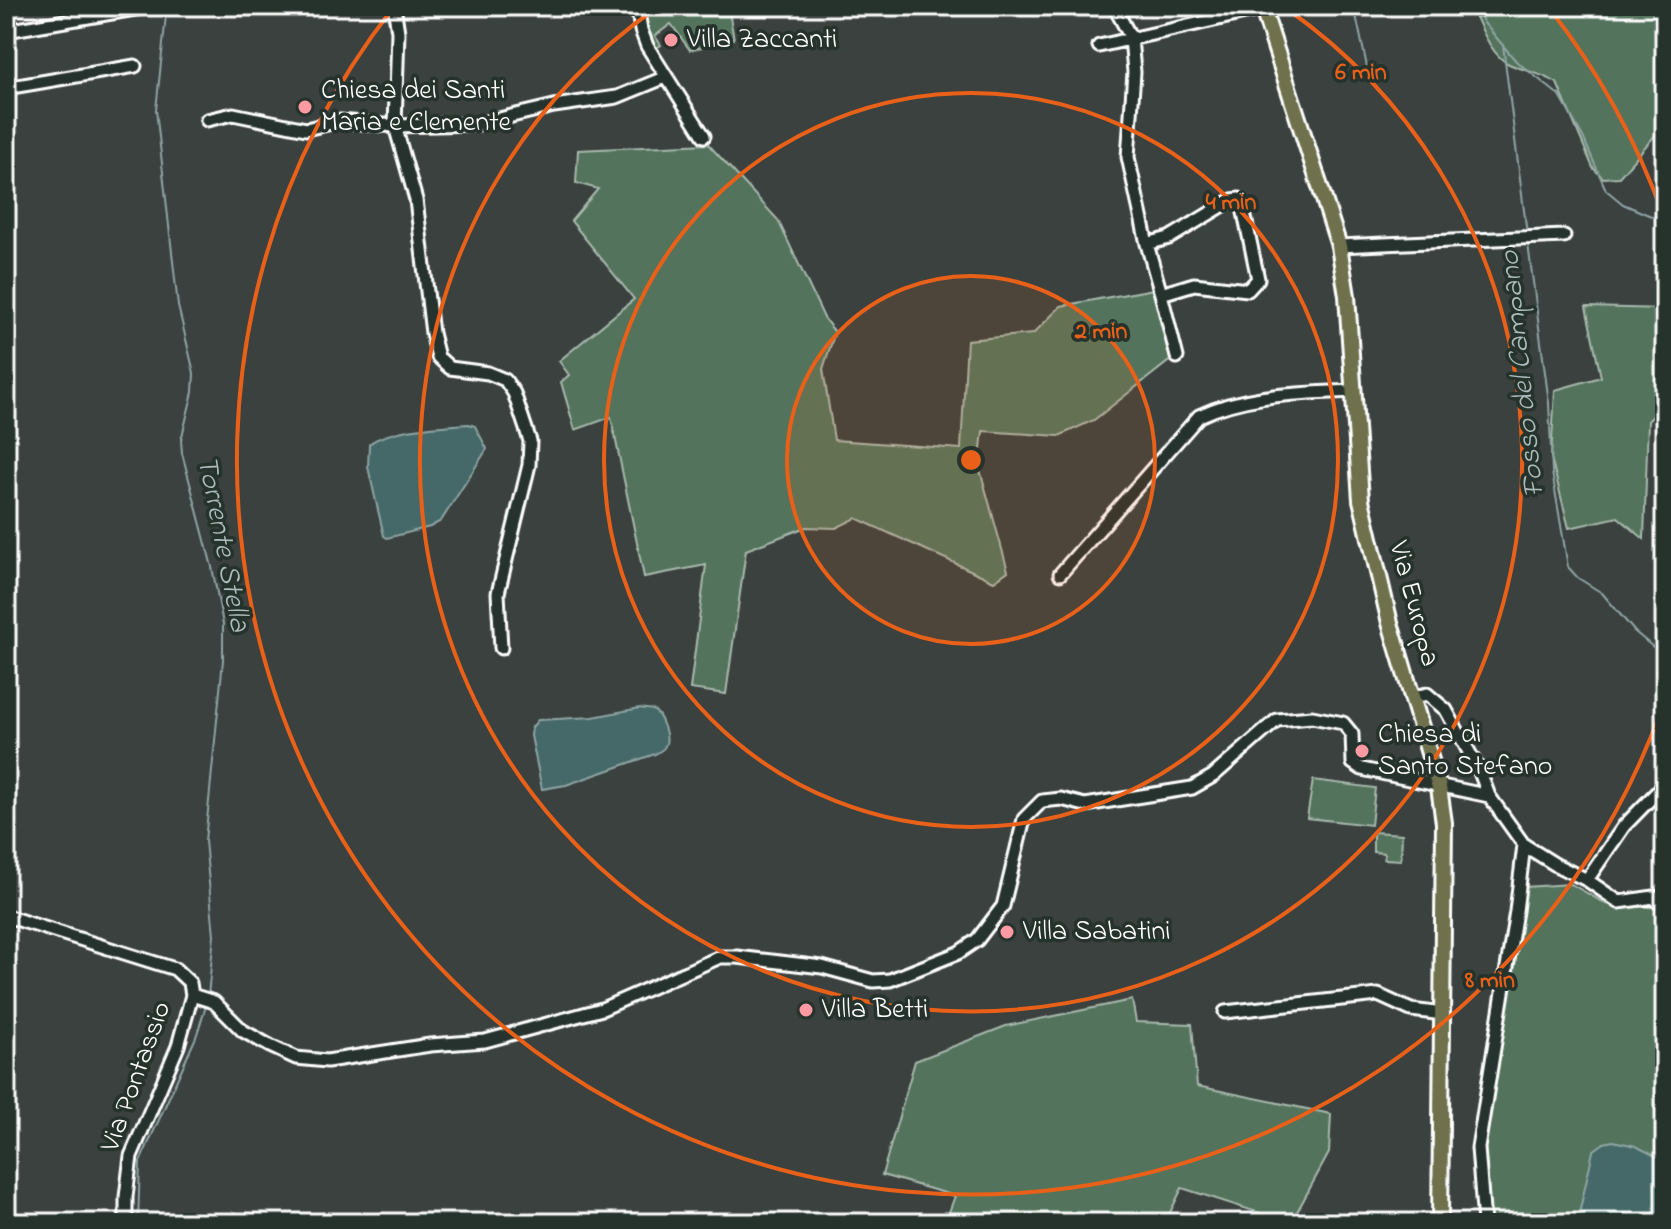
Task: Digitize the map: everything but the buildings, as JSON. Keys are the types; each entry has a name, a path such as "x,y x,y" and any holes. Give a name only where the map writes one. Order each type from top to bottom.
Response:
{"main road":[{"name":"Via Europa","path":"1263,7 1339,246 1347,296 1361,500 1390,623 1439,787 1444,823 1440,1223"}],"street":[{"path":"394,6 398,32 395,126 416,200 432,333 438,357 450,368 488,373 505,380 514,393 530,441 529,465 498,593 501,648"},
{"path":"637,6 643,37 704,136"},
{"path":"1114,6 1131,38 1134,72 1128,157 1177,357"},
{"path":"1099,46 1263,7"},
{"path":"6,31 141,8"},
{"path":"6,88 135,66"},
{"path":"207,120 233,114 306,129 340,121 395,126 478,124 554,106 617,97 666,77"},
{"path":"1147,244 1169,238 1232,200 1239,199 1242,203 1258,274 1252,289 1194,284 1161,294"},
{"path":"1339,246 1564,236"},
{"path":"1060,574 1199,416 1250,398 1354,391"},
{"path":"1411,698 1427,694 1446,710 1480,772 1489,796 1524,845 1587,880 1619,902 1654,897 1665,909"},
{"path":"6,916 175,969 190,983 196,996 214,1002 229,1019 255,1039 296,1058 327,1061 430,1045 485,1041 602,1009 720,957 822,967 882,982 958,953 977,940 1003,906 1024,819 1042,801 1061,799 1085,805 1192,788 1213,776 1277,720 1312,717 1337,721 1349,728 1354,741 1352,759 1362,769 1489,796"},
{"path":"1587,880 1624,826 1665,784"},
{"path":"1484,1223 1478,1148 1524,845"},
{"path":"1225,1012 1378,995 1411,1010 1443,1014"},
{"name":"Via Pontassio","path":"126,1223 131,1156 196,996"}],"green space":[{"path":"641,6 728,6 734,39 690,50 671,24 655,36 661,45 654,50 645,34"},
{"path":"1471,6 1665,6 1665,124 1619,177 1603,178 1593,168 1557,83 1502,60 1486,38"},
{"path":"708,144 778,220 825,320 835,332 823,369 834,440 961,449 967,340 1033,334 1061,306 1154,289 1173,358 1094,420 1059,436 983,431 979,466 1008,571 994,581 856,518 836,528 806,527 746,550 726,694 690,689 706,565 644,577 611,417 575,430 561,382 569,375 559,361 634,299 571,221 598,189 576,183 578,150"},
{"path":"1586,307 1665,309 1665,404 1648,421 1644,539 1618,517 1569,528 1551,458 1555,390 1601,377"},
{"path":"1313,780 1375,788 1371,825 1307,818"},
{"path":"1373,832 1402,834 1401,860 1384,859 1384,853 1373,852"},
{"path":"1571,884 1606,904 1660,908 1665,916 1665,1223 1489,1223 1482,1152 1524,887"},
{"path":"1132,1000 1136,1022 1192,1024 1197,1086 1331,1114 1329,1153 1291,1223 1182,1188 1165,1223 945,1223 955,1196 882,1175 915,1061 1006,1026"}],"water":[{"path":"469,424 475,426 487,449 441,521 430,527 387,538 384,536 368,467 369,444 403,431"},
{"path":"640,708 653,710 662,721 666,742 662,750 566,785 542,789 531,736 532,727 538,720 593,717"},
{"path":"1613,1141 1636,1146 1665,1161 1665,1223 1577,1223 1593,1151"}],"waterway":[{"name":"Torrente Stella","path":"167,6 156,110 178,306 194,373 193,392 181,440 182,453 212,567 223,624 223,660 205,841 214,935 208,996"},
{"path":"1354,6 1369,76"},
{"path":"1475,6 1484,23 1516,61 1560,96 1583,137 1606,190 1623,204 1665,222"},
{"name":"Fosso del Campano","path":"1503,45 1527,234"},
{"name":"Fosso del Campano","path":"1528,244 1549,403 1552,472 1568,567 1578,578 1602,593 1635,632 1665,657"},
{"name":"Torrente Stella","path":"138,1223 140,1162 196,1037 206,1006"}],"place":[{"name":"Villa Zaccanti","path":"671,40"},
{"name":"Chiesa dei Santi Maria e Clemente","path":"305,107"},
{"name":"Chiesa di Santo Stefano","path":"1362,751"},
{"name":"Villa Sabatini","path":"1007,932"},
{"name":"Villa Betti","path":"806,1010"}]}
